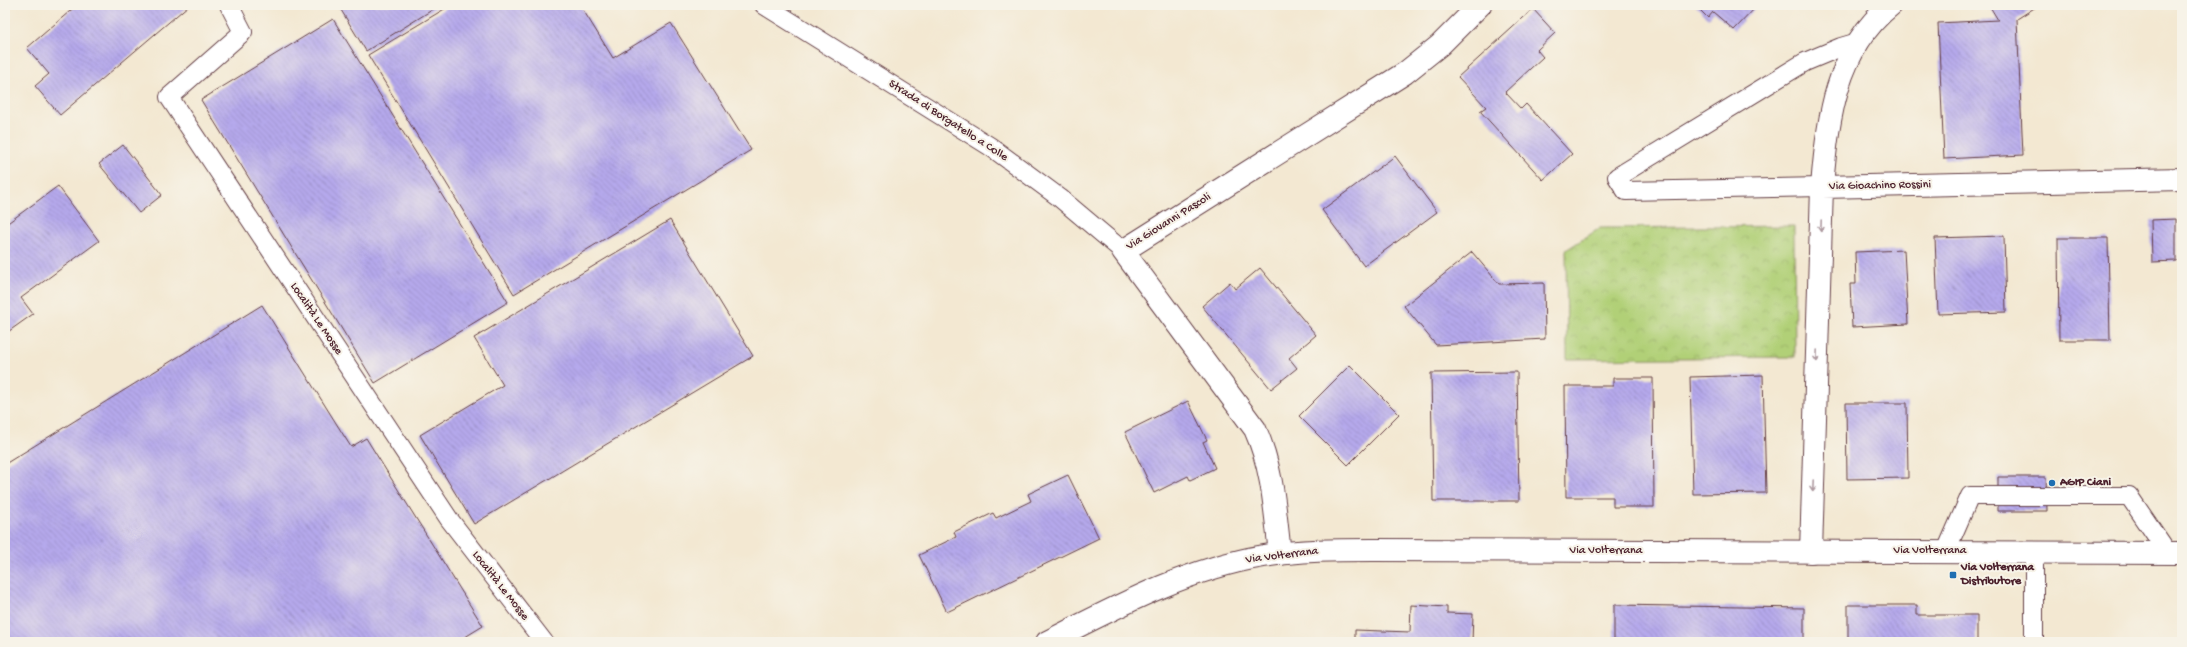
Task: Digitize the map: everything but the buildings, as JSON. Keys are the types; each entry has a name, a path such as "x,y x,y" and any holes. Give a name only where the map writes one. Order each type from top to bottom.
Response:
{"street":[{"name":"Via Giovanni Pascoli","path":"1280,554 1270,474 1266,456 1255,428 1123,251 1405,72 1440,45 1480,5"},
{"path":"1822,187 1826,144 1834,100 1843,69 1872,21 1891,5"},
{"name":"Via Gioachino Rossini","path":"1811,552 1822,187 2182,179"},
{"name":"Via Volterrana","path":"1047,642 1108,611 1170,584 1216,568 1280,554 1373,550 2175,553"}],"lane":[{"name":"Località Le Mosse","path":"229,5 243,32 169,97 449,519 544,642"},
{"name":"Strada di Borgatello a Colle","path":"764,5 991,147 1060,198 1123,251"},
{"path":"1822,187 1626,191 1617,176 1806,62 1841,47 1858,42"},
{"path":"1946,551 1970,496 2129,496 2175,553"},
{"path":"2034,552 2034,642"}],"green space":[{"path":"1794,226 1795,357 1567,359 1566,250 1600,228"}],"place":[{"name":"AGIP Ciani","path":"2052,483"},
{"name":"Via Volterrana Distributore","path":"1953,575"}]}
